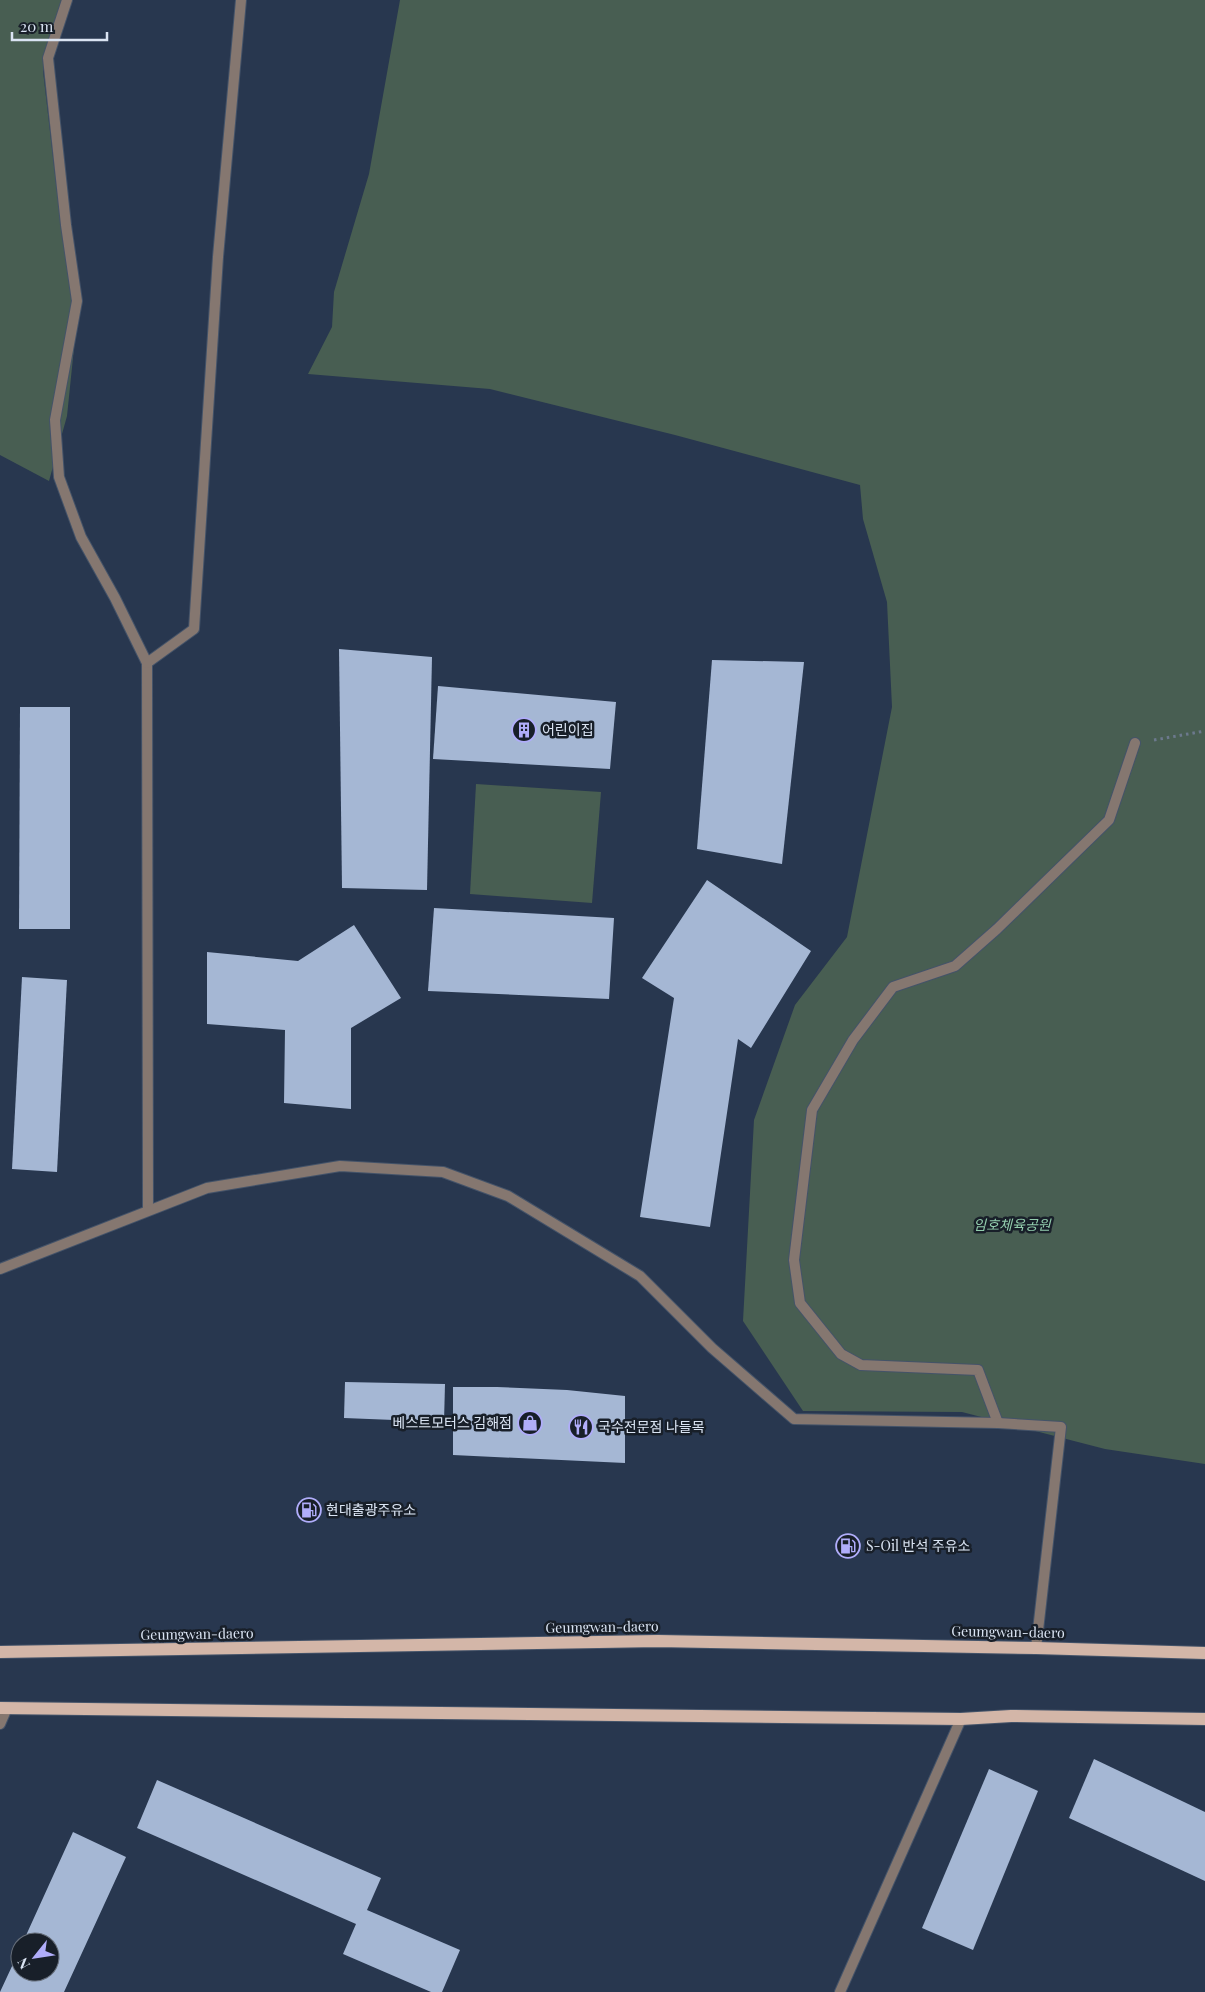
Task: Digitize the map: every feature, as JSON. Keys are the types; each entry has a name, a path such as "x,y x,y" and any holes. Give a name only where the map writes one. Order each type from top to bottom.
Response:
{"main road":[{"name":"Geumgwan-daero","path":"0,1652 658,1641 1205,1653"},
{"path":"4,1708 961,1719 1011,1716 1205,1719"}],"street":[{"path":"67,0 48,58 66,225 77,301 54,420 59,477 81,537 115,598 147,663 148,1210"},
{"path":"147,663 194,629 218,256 241,0"},
{"path":"998,1422 978,1370 861,1365 841,1354 800,1304 794,1260 812,1110 853,1040 893,987 954,966 1004,922 1109,820 1135,743"},
{"path":"0,1269 207,1188 340,1166 443,1172 508,1196 640,1276 712,1348 794,1419 998,1422 1061,1427 1036,1648"},
{"path":"0,1724 4,1708"},
{"path":"840,1992 961,1719"}],"path":[{"path":"1135,743 1205,731"}],"green space":[{"path":"0,0 63,0 43,71 57,192 78,309 67,416 49,481 0,455"},
{"name":"임호체육공원","path":"400,0 1205,0 1205,1464 1105,1449 962,1412 803,1411 743,1321 754,1120 795,1005 847,937 892,707 887,602 863,519 860,485 675,435 490,389 308,374 332,327 334,292 369,174"},
{"path":"476,784 601,792 592,903 470,894"}],"building":[{"path":"339,649 432,657 427,890 342,888"},
{"path":"712,660 804,662 782,864 697,849"},
{"name":"어린이집","path":"438,686 616,702 610,769 433,759"},
{"path":"20,707 70,707 70,929 19,929"},
{"path":"707,880 811,951 751,1048 738,1039 710,1227 640,1217 674,998 642,978"},
{"path":"434,908 614,918 609,999 428,991"},
{"path":"354,925 401,998 351,1028 351,1109 284,1103 285,1030 207,1024 207,952 298,961"},
{"path":"22,977 67,980 57,1172 12,1169"},
{"path":"345,1382 445,1384 444,1422 344,1418"},
{"path":"453,1387 567,1390 625,1396 625,1463 453,1455"},
{"path":"1094,1759 1205,1812 1205,1881 1069,1818"},
{"path":"989,1769 1038,1791 973,1950 922,1928"},
{"path":"157,1780 381,1878 367,1910 460,1950 442,1992 431,1992 343,1954 356,1924 137,1828"},
{"path":"73,1832 126,1857 64,1992 0,1992 10,1970 10,1982 60,1982 60,1932 28,1932"}],"place":[{"name":"어린이집","path":"524,730"},
{"name":"베스트모터스 김해점","path":"530,1423"},
{"name":"국수전문점 나들목","path":"581,1427"},
{"name":"현대출광주유소","path":"309,1510"},
{"name":"S-Oil 반석 주유소","path":"848,1546"}]}
